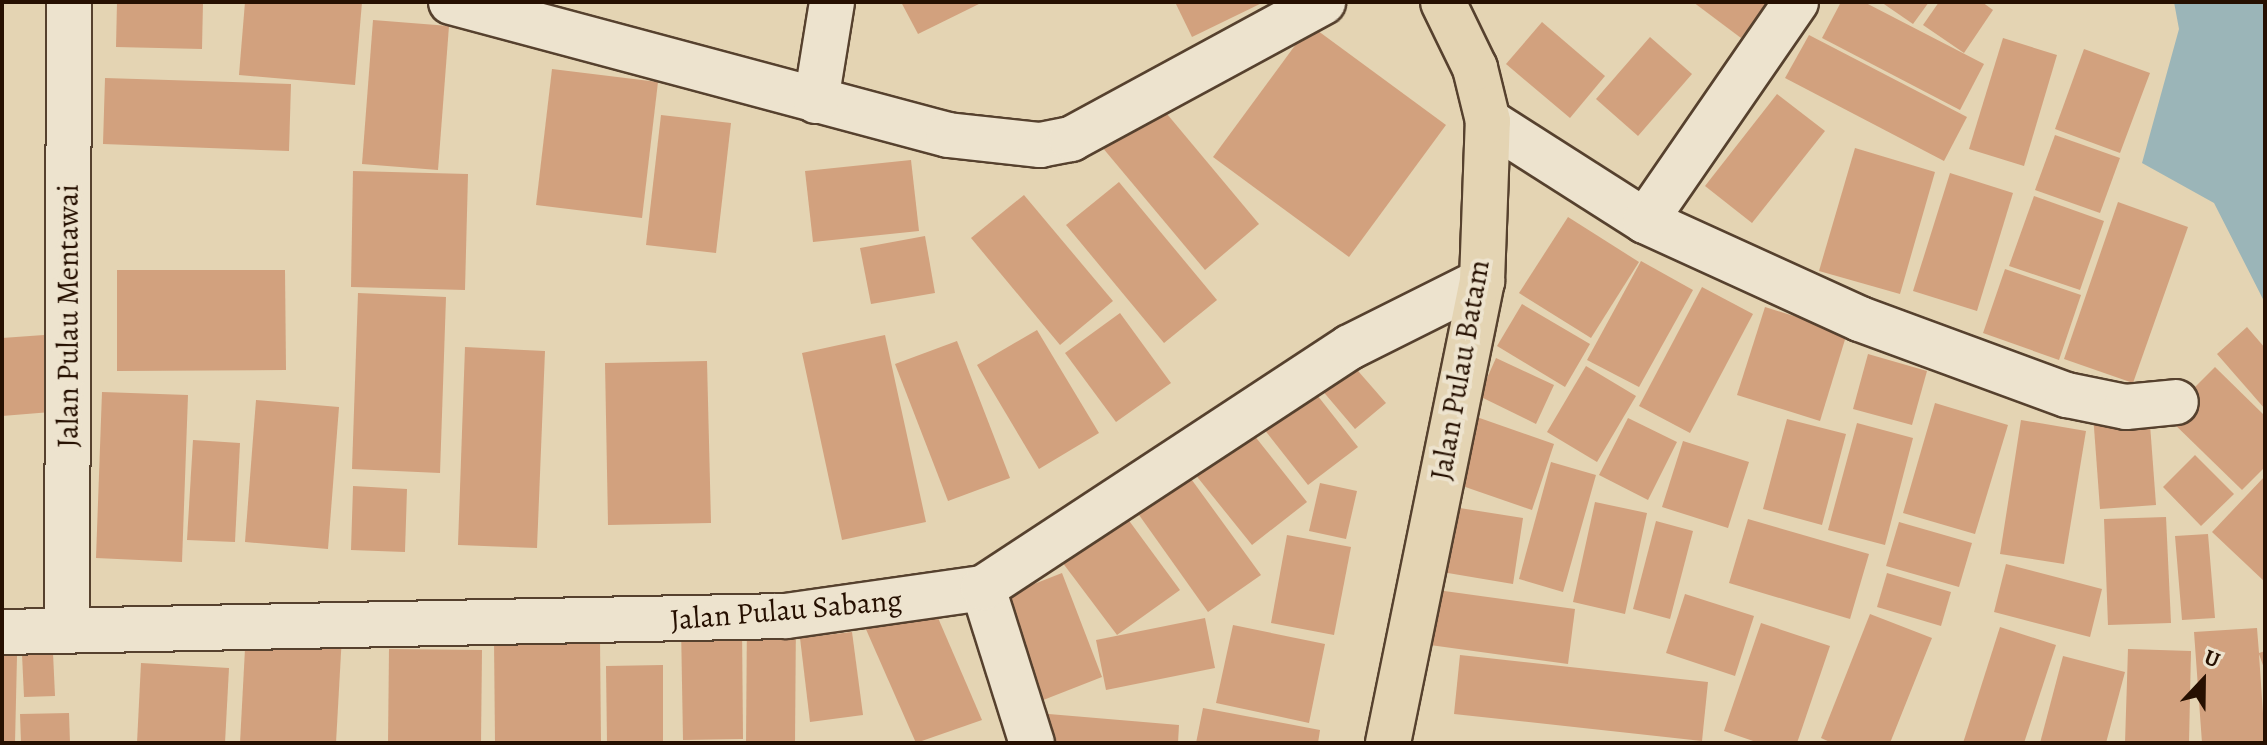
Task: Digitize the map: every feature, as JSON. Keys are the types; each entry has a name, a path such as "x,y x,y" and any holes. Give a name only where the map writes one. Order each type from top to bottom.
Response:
{"highway":[{"name":"Jalan Pulau Batam","path":"1388,743 1482,281 1488,121 1475,68 1443,2"}],"street":[{"name":"Jalan Pulau Mentawai","path":"67,630 69,2"},
{"path":"451,2 948,135 1040,145 1071,139 1323,2"},
{"path":"816,101 832,2"},
{"path":"1645,221 1796,2"},
{"path":"1488,121 1645,221 1974,364 2126,407 2176,402"},
{"name":"Jalan Pulau Sabang","path":"2,632 786,616 983,588 1350,347 1482,281"},
{"path":"983,588 1032,743"}],"water":[{"path":"2174,2 2265,2 2265,303 2214,203 2142,163 2179,29"}],"building":[{"path":"117,2 203,2 202,49 116,47"},
{"path":"245,2 362,2 355,85 239,75"},
{"path":"901,2 983,2 918,34"},
{"path":"1175,2 1264,2 1192,37"},
{"path":"1693,2 1768,2 1741,38"},
{"path":"1841,2 1864,2 1984,64 1960,110 1822,38"},
{"path":"1881,2 1929,2 1913,24"},
{"path":"1939,2 1982,2 1993,10 1964,53 1923,25"},
{"path":"373,20 449,26 438,170 362,164"},
{"path":"1542,22 1605,76 1570,118 1506,64"},
{"path":"1310,25 1446,125 1349,257 1213,157"},
{"path":"1809,35 1967,117 1944,161 1785,78"},
{"path":"1650,37 1692,74 1638,136 1596,99"},
{"path":"2003,38 2057,55 2024,166 1969,149"},
{"path":"2084,49 2150,73 2120,153 2055,129"},
{"path":"552,69 658,82 642,218 536,205"},
{"path":"105,78 291,84 289,151 103,144"},
{"path":"1777,94 1825,131 1752,223 1705,186"},
{"path":"1157,102 1259,224 1205,270 1102,147"},
{"path":"661,115 731,123 716,253 646,245"},
{"path":"2055,135 2120,158 2100,213 2035,190"},
{"path":"1855,148 1935,172 1900,294 1819,271"},
{"path":"911,160 919,231 813,242 805,171"},
{"path":"353,171 468,174 465,290 351,287"},
{"path":"1950,173 2013,193 1977,311 1913,291"},
{"path":"1119,182 1217,300 1164,343 1066,225"},
{"path":"1024,195 1113,301 1060,345 971,238"},
{"path":"2034,196 2104,221 2080,290 2009,266"},
{"path":"2118,202 2188,227 2133,383 2064,359"},
{"path":"1568,217 1639,262 1591,338 1519,293"},
{"path":"925,236 935,293 871,304 860,248"},
{"path":"1641,261 1693,290 1639,387 1587,360"},
{"path":"2005,269 2081,295 2059,360 1983,333"},
{"path":"117,270 285,270 286,370 117,371"},
{"path":"1702,287 1753,314 1690,433 1639,406"},
{"path":"358,293 446,297 440,473 352,469"},
{"path":"1522,304 1590,344 1565,387 1497,346"},
{"path":"1765,307 1847,333 1820,421 1737,395"},
{"path":"1120,313 1171,383 1116,422 1065,353"},
{"path":"2247,327 2265,348 2265,409 2217,354"},
{"path":"1037,330 1099,433 1039,469 977,365"},
{"path":"44,335 51,412 2,416 2,338"},
{"path":"885,335 926,522 842,540 802,353"},
{"path":"957,341 1010,478 948,501 895,364"},
{"path":"465,347 545,351 537,548 458,545"},
{"path":"1868,354 1927,371 1912,425 1853,409"},
{"path":"1496,358 1554,385 1536,424 1479,396"},
{"path":"707,361 711,523 608,525 605,363"},
{"path":"1352,364 1386,403 1355,429 1321,389"},
{"path":"1586,366 1636,396 1597,462 1547,432"},
{"path":"2215,367 2265,416 2265,467 2242,490 2166,416"},
{"path":"1299,372 1358,447 1308,485 1249,410"},
{"path":"102,392 188,395 182,562 96,558"},
{"path":"256,400 339,407 328,549 245,542"},
{"path":"1935,403 2008,425 1975,534 1903,513"},
{"path":"2149,411 2156,505 2100,509 2093,414"},
{"path":"1238,415 1307,502 1252,545 1182,458"},
{"path":"1471,415 1554,444 1532,510 1448,481"},
{"path":"1628,418 1677,442 1648,500 1599,475"},
{"path":"1787,419 1846,434 1822,525 1763,509"},
{"path":"2021,420 2086,431 2064,564 2000,554"},
{"path":"1857,423 1913,438 1885,545 1828,530"},
{"path":"193,440 240,443 235,542 187,540"},
{"path":"1683,441 1749,462 1728,528 1662,507"},
{"path":"1173,454 1261,575 1208,612 1122,491"},
{"path":"2195,455 2234,494 2201,526 2163,487"},
{"path":"1551,462 1596,475 1563,592 1519,579"},
{"path":"2265,476 2265,582 2212,532"},
{"path":"1320,483 1357,491 1346,539 1309,531"},
{"path":"353,486 407,489 405,552 351,550"},
{"path":"1108,492 1180,590 1117,635 1044,538"},
{"path":"1595,502 1647,513 1625,614 1573,602"},
{"path":"1447,506 1523,518 1513,584 1436,571"},
{"path":"2166,517 2171,623 2108,625 2104,519"},
{"path":"1748,519 1869,554 1850,619 1729,583"},
{"path":"1656,521 1693,531 1670,619 1633,609"},
{"path":"1899,522 1972,543 1959,587 1886,566"},
{"path":"2208,534 2215,618 2182,620 2175,536"},
{"path":"1287,535 1351,547 1334,635 1271,623"},
{"path":"2006,564 2102,589 2090,637 1994,612"},
{"path":"1062,573 1102,677 1028,706 988,602"},
{"path":"1887,573 1951,592 1941,626 1877,607"},
{"path":"926,590 982,720 916,743 861,618"},
{"path":"1437,590 1575,609 1568,664 1430,645"},
{"path":"1685,594 1754,616 1735,676 1666,653"},
{"path":"1870,614 1932,638 1890,743 1832,743 1821,738"},
{"path":"747,615 796,615 795,743 746,743"},
{"path":"1205,618 1215,668 1106,690 1096,640"},
{"path":"1761,623 1830,646 1797,743 1759,743 1724,731"},
{"path":"742,625 743,739 683,740 681,626"},
{"path":"1233,625 1325,644 1309,723 1216,703"},
{"path":"2000,627 2056,645 2024,743 1963,743"},
{"path":"2257,628 2259,653 2265,651 2265,671 2259,654 2265,743 2202,743 2194,632"},
{"path":"246,630 342,635 336,743 240,743"},
{"path":"52,631 55,696 24,697 21,633"},
{"path":"852,632 863,715 810,722 800,638"},
{"path":"494,640 600,640 601,743 495,743"},
{"path":"389,649 482,650 481,743 388,743"},
{"path":"2128,649 2191,651 2189,743 2125,743"},
{"path":"2,655 17,656 15,743 2,743"},
{"path":"1460,655 1708,682 1702,741 1454,714"},
{"path":"2063,656 2125,672 2106,743 2040,743"},
{"path":"141,663 229,668 225,743 137,743"},
{"path":"663,665 663,743 607,743 606,666"},
{"path":"1203,708 1320,730 1318,743 1196,743"},
{"path":"1025,712 1179,725 1178,743 1023,743"},
{"path":"69,713 70,743 21,743 20,714"}]}
